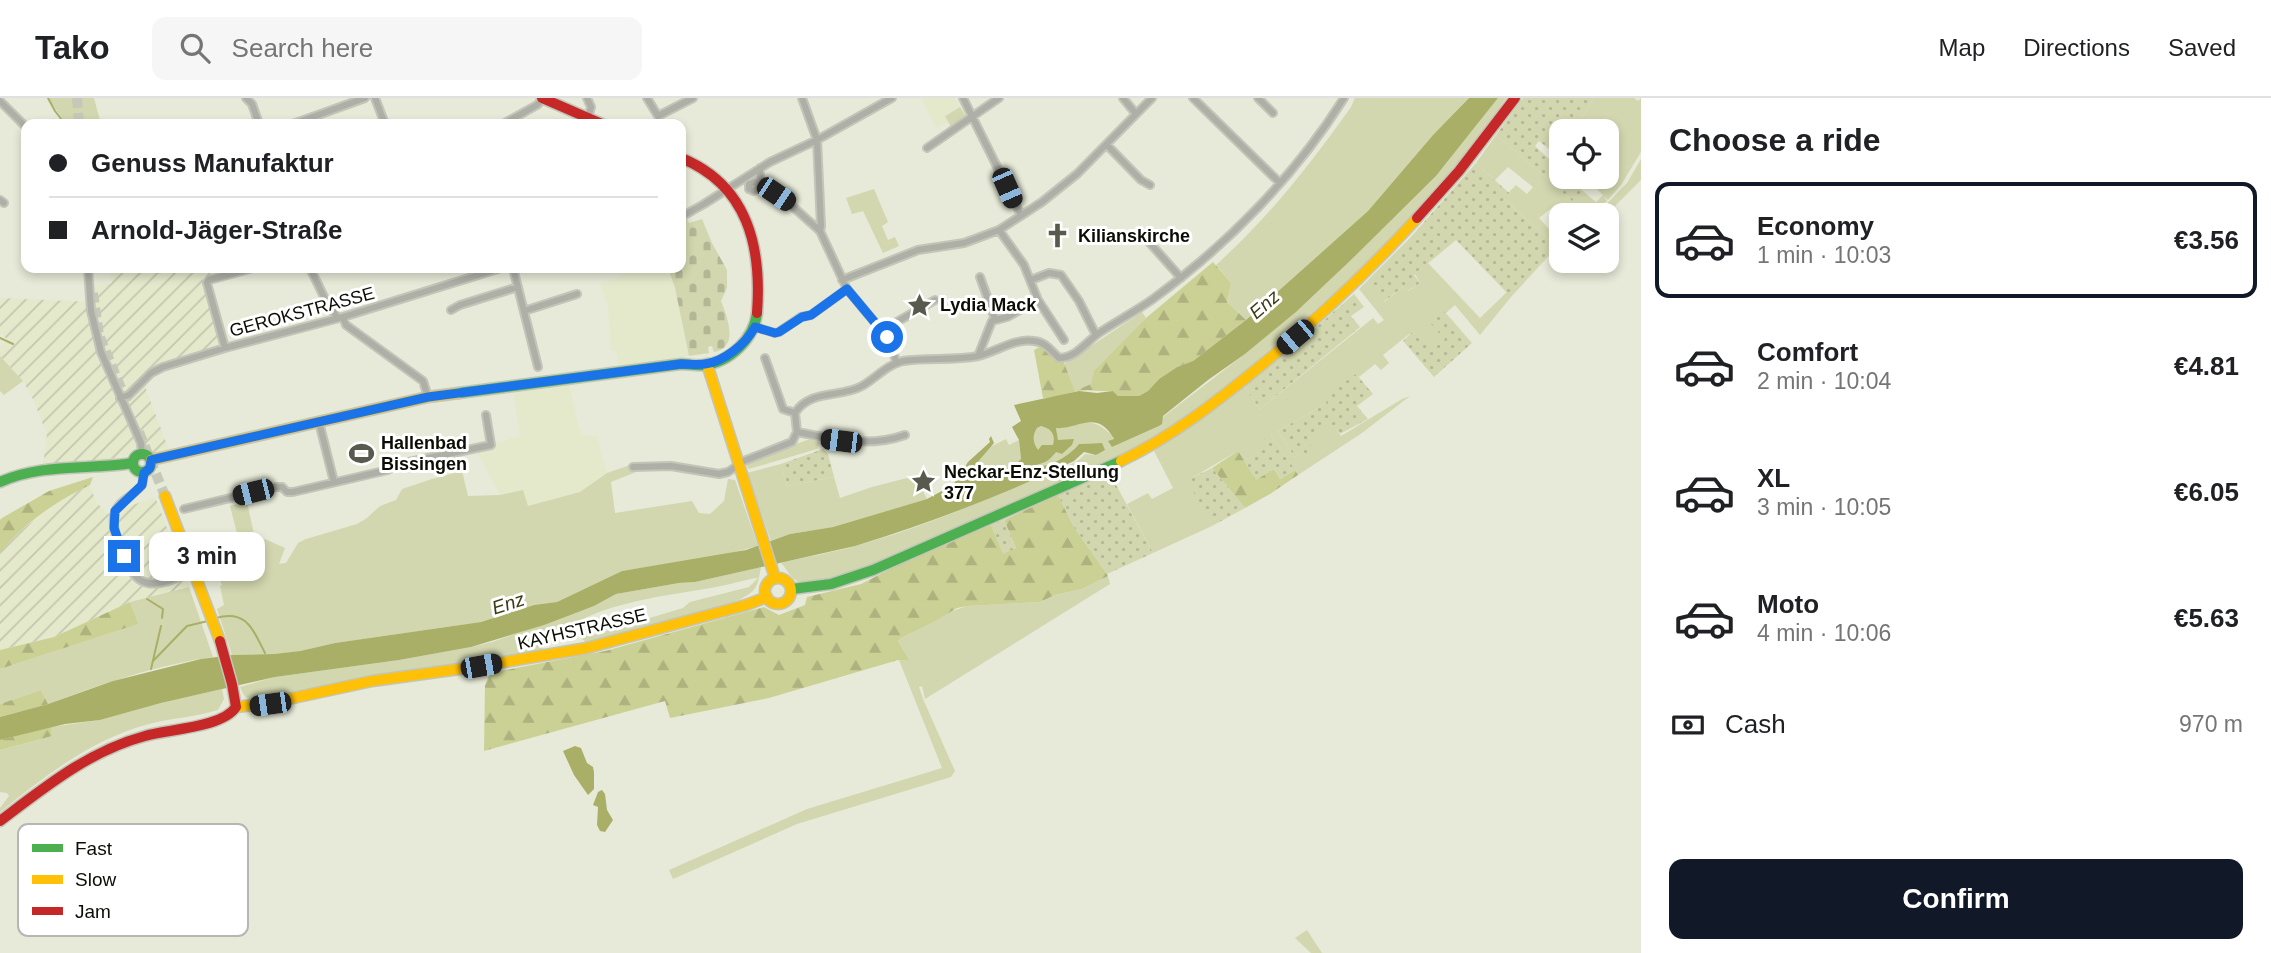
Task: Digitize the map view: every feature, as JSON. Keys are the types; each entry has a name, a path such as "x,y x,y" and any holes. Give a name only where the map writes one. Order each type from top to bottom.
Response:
{"main road":[{"path":"543,98 588,118"},
{"path":"792,589 824,586 892,561 1115,463 1180,427 1275,353 1371,269 1443,191 1515,98"},
{"path":"151,460 428,397 681,364 707,364 740,347 755,327 758,276 754,244 743,214 727,190 713,174 686,160"},
{"path":"707,364 775,576"},
{"path":"148,455 151,460 150,468 144,473 135,470 133,463 136,456 148,455"},
{"path":"0,482 22,472 44,468 94,468 133,463"},
{"path":"0,821 47,784 103,751 144,736 219,720 232,713 236,705 223,652 201,585 165,496"},
{"path":"775,576 784,579 792,589 791,595 784,603 774,603 766,597 766,585 775,576"},
{"name":"KAYHSTRASSE","path":"236,705 270,704 372,681 587,648 746,605 766,597"}],"street":[{"path":"246,98 252,104 257,119"},
{"path":"307,119 365,98"},
{"path":"375,98 383,119"},
{"path":"512,119 537,105 543,98"},
{"path":"587,98 591,107 588,118"},
{"path":"647,98 658,116 693,98"},
{"path":"802,98 817,140 820,231"},
{"path":"686,214 760,168 892,98"},
{"path":"963,98 1015,208 1021,215"},
{"path":"927,148 999,98"},
{"path":"1123,98 1136,114"},
{"path":"842,280 918,250 964,243 999,230 1055,192 1107,145 1152,98"},
{"path":"1194,98 1280,183"},
{"path":"1258,98 1273,113"},
{"path":"633,467 671,466 719,474 728,472 738,464 786,445 796,437 796,413 803,403 858,388 897,363 978,356 1028,340 1047,345 1059,358 1075,354 1096,335 1152,300 1181,278 1249,216 1280,183 1343,98"},
{"path":"0,101 4,110 21,123"},
{"path":"319,115 321,119"},
{"path":"1107,145 1141,180 1150,185"},
{"path":"760,168 759,185 791,205 820,231 847,289 887,337 897,363"},
{"path":"999,230 1015,252 1031,280 1038,300 1064,340"},
{"path":"1149,242 1181,278"},
{"path":"88,273 91,311 101,352 141,443 142,454"},
{"path":"225,348 207,283 229,273"},
{"path":"312,273 326,301 346,325 423,381 428,397"},
{"name":"GEROKSTRASSE","path":"120,398 129,395 151,373 163,366 340,317 485,273"},
{"path":"514,273 538,367"},
{"path":"1031,280 1049,273 1061,275 1079,301 1096,335"},
{"path":"980,277 995,319"},
{"path":"451,310 460,304 518,287"},
{"path":"755,327 779,332 802,317 811,315 847,289"},
{"path":"524,311 577,294"},
{"path":"881,331 935,300"},
{"path":"978,356 992,321 1007,317 1038,300"},
{"path":"765,358 783,409 796,413"},
{"path":"184,509 276,487 293,492 388,470 390,466 491,445 486,415"},
{"path":"319,422 334,482"},
{"path":"797,432 864,443 905,435"},
{"path":"144,473 142,485 120,505 114,515 114,528 124,556 139,579 151,583 195,570"}],"shaded area":[{"path":"921,98 955,98 960,107 945,115 948,122 936,128"},
{"path":"110,273 218,273 202,277 220,344 152,367 141,376 169,450 153,454 150,446 132,449 130,455 94,462 43,465 47,435 33,399 23,381 0,356 0,346 7,339 0,333 0,298 94,302 93,287 112,283"},
{"path":"621,273 668,273 675,288 689,356 619,367 616,351 611,350 608,307 600,284 621,276"},
{"path":"569,384 581,435 597,436 607,473 580,492 528,506 523,490 500,495 475,449 520,436 513,392"},
{"path":"90,485 96,502 108,514 155,497 190,587 130,602 54,637 0,650 0,553 12,537 65,497"}],"green space":[{"path":"48,98 94,98 100,119 63,119"},
{"path":"1355,98 1469,98 1433,135 1368,211 1246,320 1227,302 1231,283 1216,265 1288,190"},
{"path":"1498,98 1506,98 1458,164 1376,254 1218,396 1180,423 1126,454 835,579 811,584 797,581 781,563 902,532 1069,465 1085,454 1096,455 1100,452 1102,443 1079,444 1058,460 1033,467 1047,462 1056,451 1062,454 1072,445 1058,440 1056,428 1083,422 1095,424 1111,434 1112,447 1159,426 1163,417 1296,312 1352,259 1436,176"},
{"path":"1523,98 1594,98 1581,119 1549,119 1549,149 1539,141 1535,146 1549,159 1549,181 1496,135"},
{"path":"1594,98 1634,98 1638,101 1641,98 1641,152 1619,187 1619,119 1581,119"},
{"path":"960,107 967,118 951,127 945,116"},
{"path":"1496,135 1549,181 1549,189 1559,189 1574,202 1584,192 1596,202 1603,195 1597,189 1618,189 1608,200 1603,196 1607,201 1605,203 1549,203 1549,210 1539,218 1549,229 1549,240 1503,198 1516,185 1527,194 1533,187 1508,167 1495,180 1476,163"},
{"path":"1641,159 1641,180 1618,203 1608,203 1627,183"},
{"path":"1476,163 1509,193 1504,199 1549,240 1549,256 1511,297 1456,240 1414,275 1420,283 1407,291 1403,287 1383,302 1367,281 1410,238"},
{"path":"874,189 888,222 882,226 888,240 895,237 899,246 883,253 863,211 852,214 846,198"},
{"path":"1559,189 1581,189 1584,192 1575,203"},
{"path":"686,219 689,223 702,219 727,270 727,288 721,301 730,331 727,344 722,349 714,352 712,346 708,347 709,353 689,356 670,273 686,273"},
{"path":"1213,262 1231,283 1227,302 1246,320 1193,361 1177,367 1139,396 1118,396 1113,391 1086,390 1043,398 1034,350 1043,345 1062,358 1075,391 1091,384 1094,371 1146,318"},
{"path":"1428,263 1480,318 1507,292 1511,297 1480,335 1455,305 1446,313 1444,311 1445,339 1432,351 1413,331 1383,355 1389,363 1381,370 1375,364 1359,377 1356,375 1324,398 1327,403 1278,431 1295,457 1301,453 1308,439 1332,424 1341,436 1410,396 1362,433 1298,475 1271,435 1263,449 1244,461 1238,451 1188,480 1212,526 1153,553 1127,504 1148,493 1152,499 1173,488 1154,451 1244,386 1260,409 1373,318 1378,324 1384,320 1359,289 1367,281 1384,302 1403,287 1408,291 1420,283 1415,274"},
{"path":"1354,294 1364,307 1351,316 1360,327 1260,409 1244,386"},
{"path":"1444,311 1472,343 1434,377 1403,341 1413,331 1432,350 1445,339 1430,323"},
{"path":"1142,312 1146,318 1095,371 1091,384 1075,391 1064,364"},
{"path":"0,356 23,381 4,395 0,391"},
{"path":"1356,374 1373,394 1357,406 1368,419 1340,434 1332,425 1308,439 1314,450 1304,456 1301,453 1295,457 1278,431 1327,403 1323,398"},
{"path":"1041,426 1052,432 1054,445 1038,451 1034,437 1037,428"},
{"path":"1271,435 1295,470 1280,479 1274,469 1256,480 1244,461 1262,449 1258,442"},
{"path":"810,439 820,442 817,449 749,469 747,467 749,461"},
{"path":"1006,439 1009,445 1019,440 1021,460 1014,466 977,478 976,464 990,447"},
{"path":"823,449 828,454 834,477 787,486 781,464"},
{"path":"1238,451 1256,479 1274,469 1280,479 1295,470 1298,475 1245,508 1212,468"},
{"path":"663,462 676,464 676,468 636,472 611,482 615,513 692,501 699,513 710,514 724,501 728,479 735,480 758,546 723,555 622,571 557,602 534,605 481,622 335,643 300,651 232,655 217,609 224,605 222,585 215,569 228,564 231,568 238,565 243,576 254,569 247,572 243,561 225,561 217,566 213,556 229,548 247,550 265,539 285,548 279,564 286,563 298,543 357,524 380,506 396,500 402,489 462,471 468,496 500,495 523,490 528,506 580,492 607,473 630,465"},
{"path":"781,464 787,486 834,477 840,498 915,476 927,499 833,527 790,534 771,541 747,473"},
{"path":"1212,468 1245,508 1212,526 1187,480"},
{"path":"1109,472 1153,553 1107,574 1074,527 1058,495"},
{"path":"93,477 90,485 65,498 30,523 0,553 2,518 49,491"},
{"path":"1058,495 1074,527 1108,576 1082,589 1055,595 1040,602 957,608 898,641 910,661 898,660 769,698 670,718 665,701 484,751 485,685 490,673 605,651 764,607 779,615 805,605 807,597 861,584 930,549 991,525 1003,553 1016,548 1004,520"},
{"path":"247,502 254,534 238,537 230,506"},
{"path":"1004,520 1016,548 1003,554 991,525"},
{"path":"761,567 756,587 739,600 587,644 577,633 569,634 565,630 554,632 541,641 544,651 268,699 247,698 240,687 275,677 471,647 594,606 616,594 695,582","holes":["758,578 749,587 690,602 683,608 593,635 579,621 630,603"]},
{"path":"1108,576 1110,584 925,699 922,686 919,687 955,771 951,777 797,824 673,879 669,870 807,809 942,768 899,660 910,661 898,641 901,638 944,614 967,606 1040,602 1055,595 1082,589"},
{"path":"189,587 213,657 150,670 48,704 41,690 0,704 0,669 137,624 130,602"},
{"path":"130,602 138,624 0,669 0,650 54,637"},
{"path":"222,689 224,699 218,710 149,724 108,739 52,772 0,812 9,796 0,792 0,750 52,736 51,727 100,720"},
{"path":"41,690 48,704 0,717 0,704"},
{"path":"51,727 52,736 0,750 0,740"},
{"path":"1307,930 1322,953 1311,953 1295,938"}],"water":[{"name":"Enz","path":"1469,98 1498,98 1436,176 1352,259 1296,312 1163,416 1162,424 1112,447 1108,441 1114,439 1101,424 1094,422 1056,428 1058,440 1074,439 1072,445 1062,454 1056,452 1046,462 1033,466 1058,461 1079,444 1102,443 1105,450 1096,455 1084,452 1074,461 993,497 855,546 695,582 616,594 594,606 544,625 471,647 275,677 100,720 65,724 0,740 0,717 48,704 113,681 201,659 300,651 335,643 481,622 534,605 557,602 622,571 746,550 790,534 833,527 927,499 953,485 968,462 990,442 991,436 994,443 976,464 977,477 1014,466 1021,459 1019,440 1012,427 1021,421 1014,405 1079,391 1113,391 1118,396 1139,396 1148,391 1159,379 1177,367 1193,361 1246,320 1368,211 1433,135","holes":["1041,426 1050,430 1054,441 1053,445 1042,445 1038,450 1034,434"]},
{"path":"575,746 581,748 587,763 593,767 594,789 588,795 574,775 563,751"},
{"path":"602,790 607,810 613,820 605,832 600,831 597,825 598,807 593,805 598,792"}],"waterway":[{"path":"48,98 61,119"},
{"path":"0,338 13,344"},
{"path":"147,599 163,609 162,618"},
{"path":"216,618 235,616 242,619 252,629 265,653"},
{"path":"153,661 187,626 208,621"},
{"path":"151,669 161,626"}],"tunnel":[{"path":"77,98 79,119"},
{"path":"93,293 99,335 128,405"},
{"path":"139,432 165,496"}],"traffic: fast":[{"path":"459,393 681,364 714,363 731,354 746,340 757,313"},
{"path":"138,454 146,454 151,463 149,470 138,472 133,467 133,459 138,454"},
{"path":"792,589 831,584 873,570 1121,461"},
{"path":"0,482 49,469 133,463"}],"traffic: slow":[{"path":"1121,461 1192,419 1258,368 1340,296 1417,218"},
{"path":"707,364 775,578"},
{"path":"151,460 428,397 459,393"},
{"path":"165,496 220,641"},
{"path":"778,578 787,582 791,591 787,600 778,604 769,600 765,591 769,582 778,578"},
{"path":"236,707 270,703 372,681 587,648 767,597"}],"traffic: jam":[{"path":"542,98 590,119"},
{"path":"1417,218 1459,171 1515,98"},
{"path":"686,161 722,184 746,221 757,265 757,313"},
{"path":"0,821 68,771 105,751 145,736 207,724 229,714 236,707 220,641"}],"place":[{"name":"Kilianskirche","path":"1058,236"},
{"name":"Lydia Mack","path":"920,305"},
{"name":"Hallenbad Bissingen","path":"361,453"},
{"name":"Neckar-Enz-Stellung 377","path":"924,482"}],"route":[{"path":"124,556 114,528 115,511 142,485 144,473 150,468 151,460 428,397 681,364 707,364 740,347 755,327 779,332 802,317 811,315 847,289 887,337"}]}
